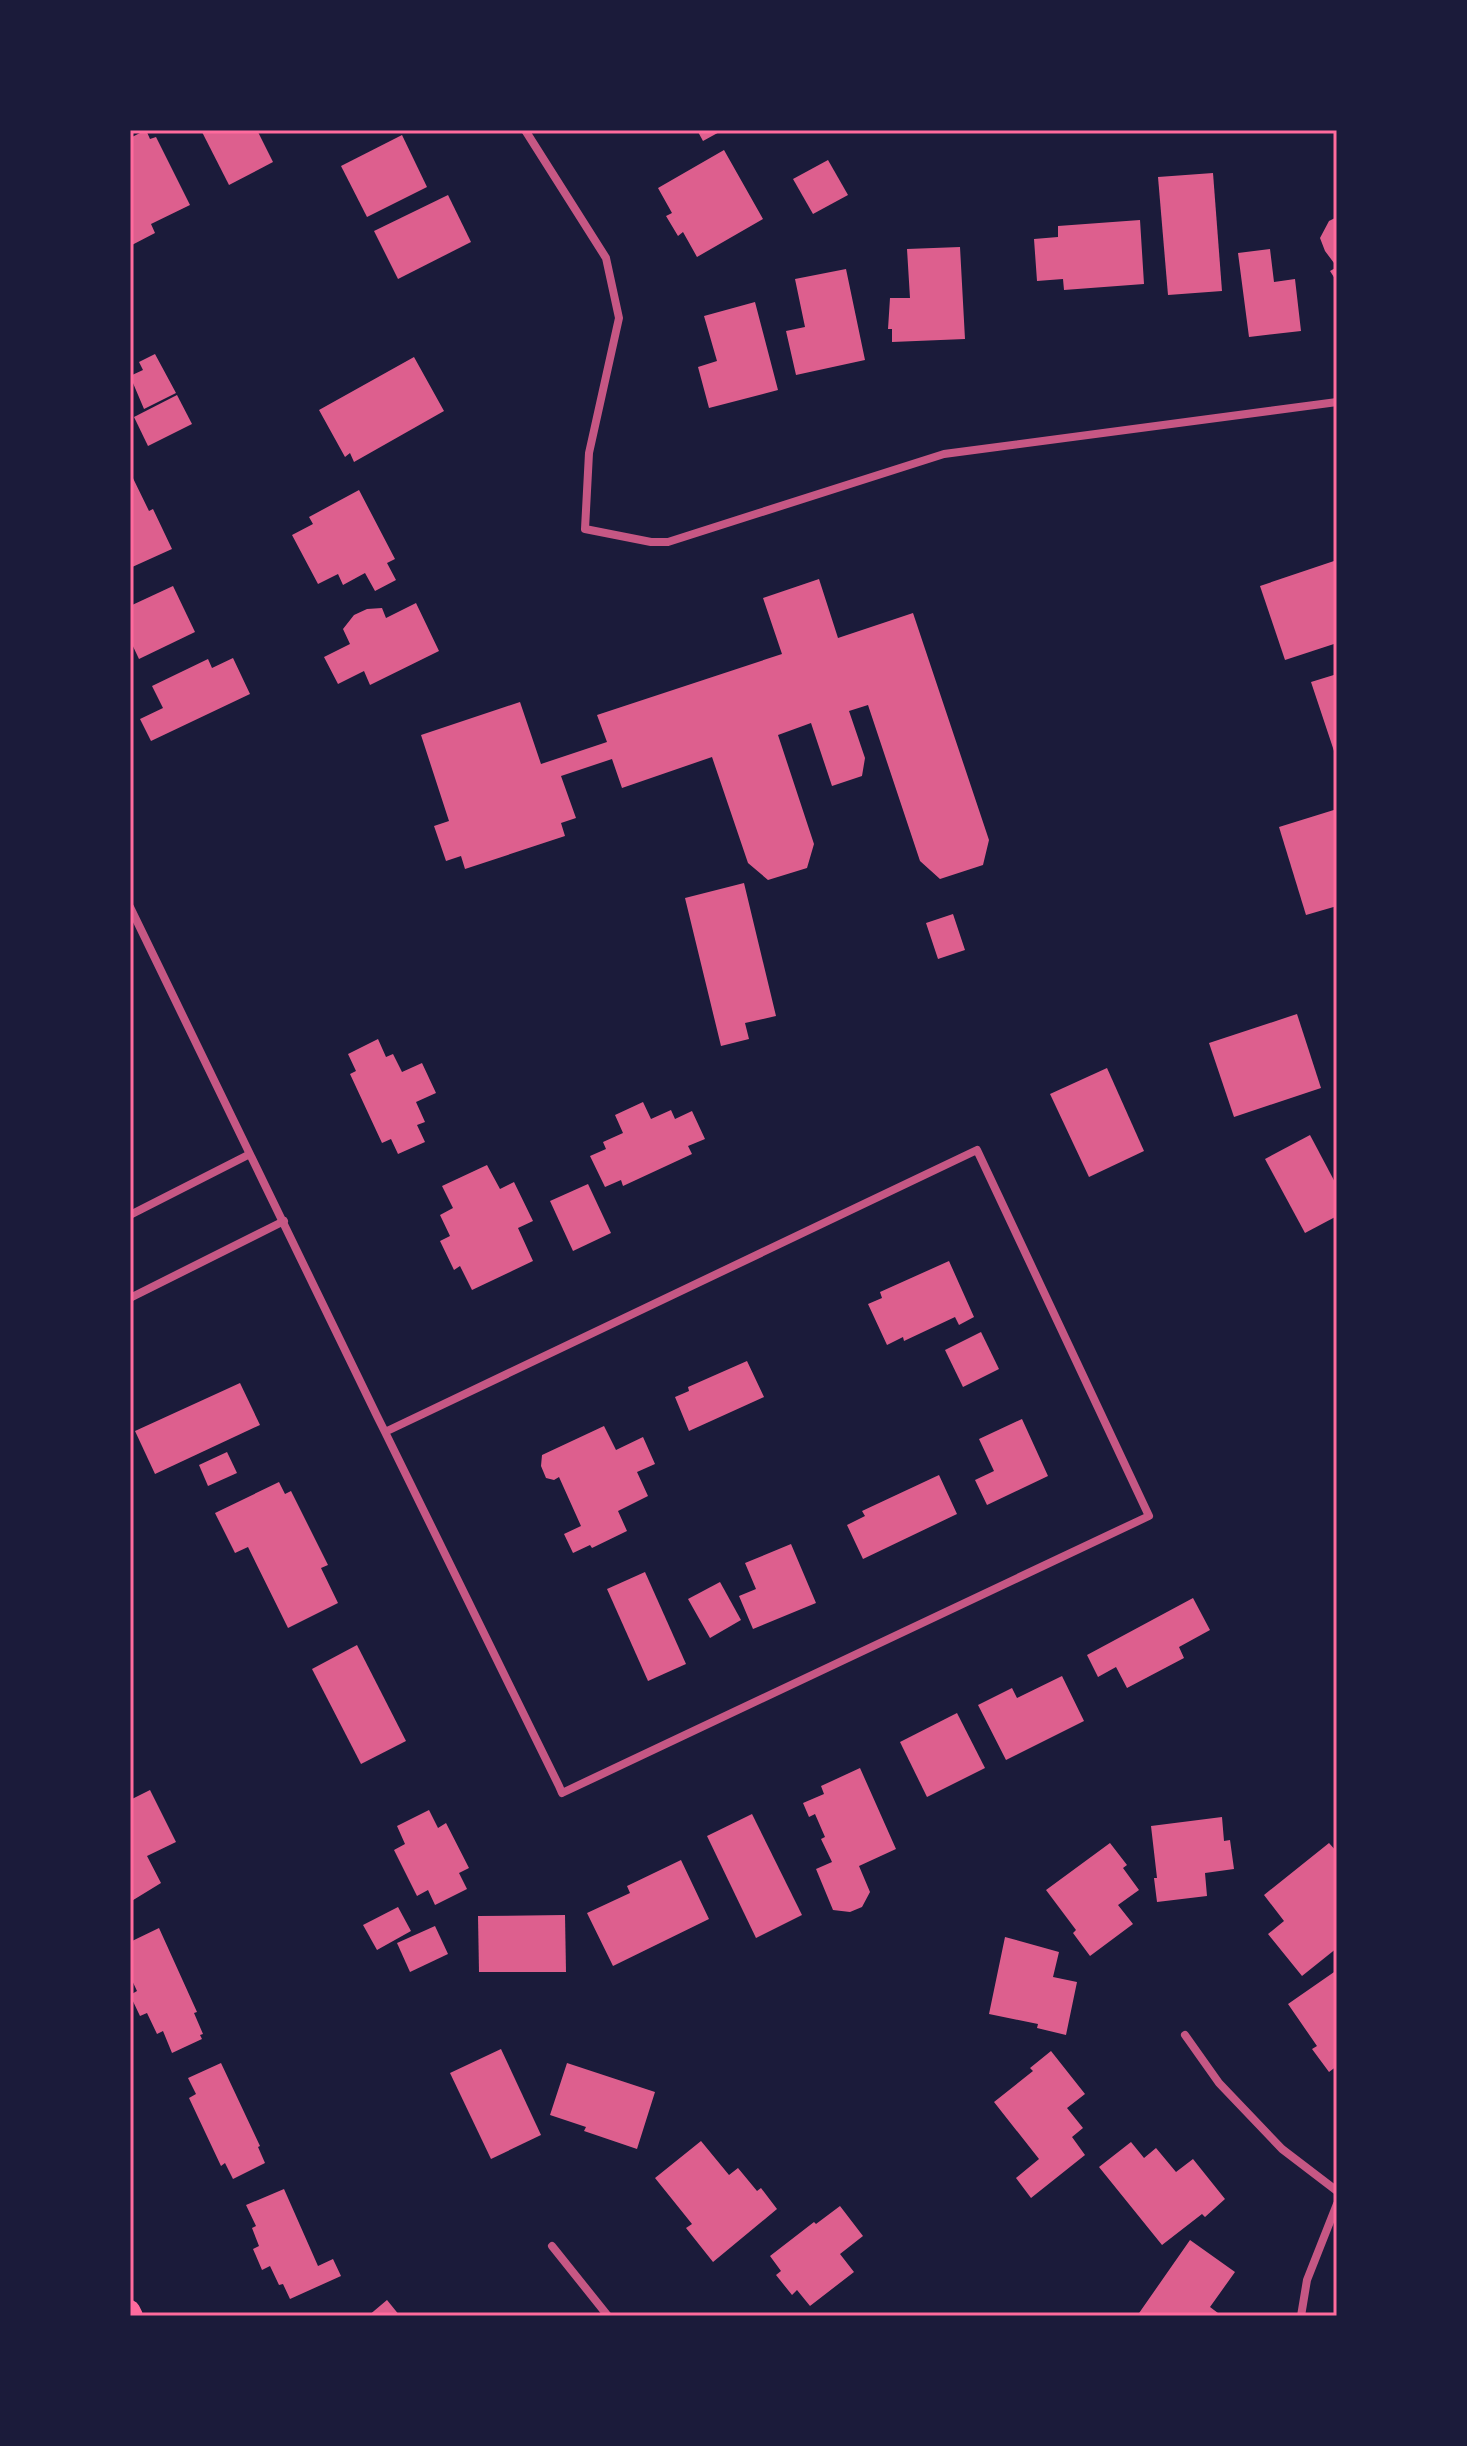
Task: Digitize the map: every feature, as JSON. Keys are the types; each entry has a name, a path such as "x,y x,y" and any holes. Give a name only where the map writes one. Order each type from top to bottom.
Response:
{"main road":[{"path":"130,2310 133,2316"}],"street":[{"path":"525,130 606,258 619,318 589,453 585,529 651,542 668,542 944,454 1337,402"},
{"path":"130,907 248,1155 284,1221 385,1432 562,1793 1149,1516 977,1150 385,1432"},
{"path":"130,1215 248,1155"},
{"path":"130,1298 284,1221"},
{"path":"1185,2035 1219,2083 1282,2149 1337,2191"},
{"path":"1301,2316 1307,2280 1337,2204"},
{"path":"552,2246 608,2316"}],"building":[{"path":"146,130 150,139 156,137 190,205 151,224 155,233 130,246 130,138"},
{"path":"201,130 257,130 273,162 229,185"},
{"path":"697,130 723,130 703,141"},
{"path":"402,135 427,187 367,217 341,166"},
{"path":"724,150 763,219 697,257 683,232 678,236 666,216 672,213 658,188"},
{"path":"828,160 848,195 813,214 793,179"},
{"path":"1213,173 1222,291 1168,295 1158,177"},
{"path":"448,195 471,242 398,279 374,231"},
{"path":"1337,217 1337,267 1320,238 1329,221"},
{"path":"1140,220 1144,284 1064,290 1063,279 1037,281 1034,239 1058,237 1058,226"},
{"path":"960,247 965,339 892,342 892,329 888,329 890,298 910,298 907,249"},
{"path":"1270,249 1274,282 1295,279 1301,331 1249,337 1238,253"},
{"path":"1337,267 1337,282 1330,271"},
{"path":"846,269 865,360 796,375 786,331 805,327 795,279"},
{"path":"755,302 778,390 709,408 698,367 717,361 704,316"},
{"path":"155,354 176,393 144,409 130,376 143,370 139,362"},
{"path":"414,357 444,411 354,462 350,453 345,457 319,410"},
{"path":"177,395 192,424 148,446 134,417"},
{"path":"130,472 149,511 153,509 172,549 130,568"},
{"path":"359,490 395,559 387,563 396,580 375,591 365,573 343,585 338,574 318,584 292,535 313,524 309,517"},
{"path":"1337,560 1337,643 1285,660 1260,586"},
{"path":"819,579 838,638 913,613 989,840 983,865 940,879 920,861 868,705 849,711 865,758 862,776 832,786 811,723 778,735 814,844 807,868 768,880 748,863 712,757 622,788 612,759 561,776 576,818 561,823 565,836 465,869 461,856 446,861 434,826 449,821 421,735 520,702 541,764 607,742 597,715 782,654 763,598"},
{"path":"173,586 195,632 139,659 130,640 130,606"},
{"path":"416,603 439,651 370,685 364,671 338,684 324,657 350,644 343,629 354,615 367,609 382,608 386,618"},
{"path":"233,658 250,694 151,741 140,719 163,708 152,686 208,659 212,668"},
{"path":"1337,674 1337,757 1336,757 1311,682"},
{"path":"1337,809 1337,906 1306,915 1279,827"},
{"path":"744,883 776,1016 745,1023 749,1039 721,1046 685,898"},
{"path":"953,914 965,950 938,959 926,923"},
{"path":"1297,1014 1321,1088 1234,1117 1209,1043"},
{"path":"378,1039 386,1057 393,1054 402,1072 422,1063 436,1093 416,1102 425,1122 417,1125 425,1142 398,1154 391,1139 382,1143 350,1074 356,1071 348,1054"},
{"path":"1107,1068 1144,1151 1089,1177 1050,1094"},
{"path":"643,1102 651,1119 671,1110 675,1119 692,1111 705,1139 688,1146 692,1154 623,1186 621,1180 605,1187 590,1156 606,1149 603,1142 623,1133 615,1115"},
{"path":"1310,1135 1337,1186 1337,1216 1305,1233 1265,1159"},
{"path":"487,1165 500,1189 514,1182 533,1221 518,1228 533,1261 472,1290 460,1266 454,1270 440,1241 450,1236 440,1215 453,1208 442,1186"},
{"path":"588,1184 611,1233 573,1251 550,1201"},
{"path":"949,1261 974,1317 959,1325 955,1317 904,1341 903,1337 887,1345 868,1304 882,1298 880,1292"},
{"path":"981,1332 999,1369 963,1387 945,1350"},
{"path":"747,1361 764,1397 689,1431 675,1397 689,1391 688,1387"},
{"path":"240,1383 260,1425 155,1474 135,1431"},
{"path":"1022,1419 1048,1476 987,1505 975,1480 994,1471 979,1439"},
{"path":"604,1426 616,1450 643,1437 655,1464 637,1472 648,1496 618,1511 627,1531 592,1548 590,1545 573,1553 564,1534 581,1526 559,1477 554,1480 546,1478 541,1466 542,1455"},
{"path":"227,1452 237,1473 208,1486 199,1465"},
{"path":"939,1475 957,1514 863,1559 847,1525 865,1516 862,1511"},
{"path":"279,1482 285,1494 291,1491 328,1565 321,1568 338,1603 288,1628 248,1547 235,1553 215,1513"},
{"path":"791,1544 816,1603 753,1629 739,1596 756,1589 745,1563"},
{"path":"645,1572 686,1664 648,1681 607,1589"},
{"path":"720,1582 741,1620 710,1638 688,1599"},
{"path":"1193,1598 1210,1630 1179,1647 1184,1658 1127,1688 1116,1667 1098,1677 1087,1655"},
{"path":"357,1645 406,1741 361,1764 312,1669"},
{"path":"1062,1676 1084,1721 1006,1760 978,1705 1012,1688 1017,1698"},
{"path":"957,1713 985,1768 927,1797 900,1742"},
{"path":"860,1768 896,1849 859,1866 870,1892 862,1907 850,1912 833,1910 816,1869 832,1862 821,1839 825,1837 815,1814 809,1817 803,1803 824,1794 821,1786"},
{"path":"150,1790 176,1842 147,1856 161,1883 130,1902 130,1800"},
{"path":"429,1810 438,1828 446,1823 469,1868 459,1873 467,1889 435,1905 428,1890 417,1896 394,1850 405,1844 397,1826"},
{"path":"752,1814 802,1915 756,1938 707,1836"},
{"path":"1222,1817 1224,1841 1230,1840 1234,1869 1205,1873 1207,1896 1157,1902 1151,1826"},
{"path":"1110,1843 1127,1865 1123,1868 1139,1890 1118,1905 1133,1924 1090,1956 1073,1933 1076,1930 1046,1890"},
{"path":"1329,1843 1337,1852 1337,1948 1302,1976 1268,1934 1284,1921 1264,1895"},
{"path":"681,1860 709,1919 613,1966 587,1913 630,1893 627,1886"},
{"path":"398,1907 411,1931 377,1950 363,1925"},
{"path":"565,1915 566,1972 479,1972 478,1916"},
{"path":"435,1926 448,1954 410,1972 397,1943"},
{"path":"159,1928 197,2012 194,2013 203,2034 200,2035 202,2039 172,2053 163,2031 157,2034 147,2013 140,2016 130,1995 137,1991 130,1976 130,1942"},
{"path":"1005,1937 1059,1952 1053,1977 1077,1982 1066,2035 1037,2028 1038,2024 989,2014"},
{"path":"1337,1970 1337,2066 1329,2072 1312,2049 1317,2046 1288,2004"},
{"path":"501,2049 541,2135 491,2159 450,2073"},
{"path":"1051,2051 1085,2094 1067,2108 1083,2128 1072,2137 1085,2155 1031,2198 1016,2178 1039,2159 994,2102 1033,2071 1030,2068"},
{"path":"221,2063 265,2163 233,2179 225,2163 221,2166 189,2098 196,2094 188,2078"},
{"path":"567,2063 655,2092 637,2149 584,2131 586,2127 550,2115"},
{"path":"701,2141 729,2175 738,2168 757,2191 761,2188 777,2209 713,2262 686,2228 692,2224 655,2178"},
{"path":"1131,2142 1144,2158 1156,2148 1176,2172 1193,2159 1225,2199 1205,2217 1202,2214 1162,2245 1099,2167"},
{"path":"284,2189 318,2266 333,2259 341,2276 290,2299 270,2266 262,2270 253,2249 259,2246 252,2228 256,2226 246,2205"},
{"path":"840,2206 863,2236 840,2254 854,2272 810,2306 797,2290 792,2295 776,2275 781,2271 770,2256"},
{"path":"1190,2240 1235,2272 1210,2307 1222,2316 1137,2316"},
{"path":"387,2300 400,2316 368,2316"}]}
